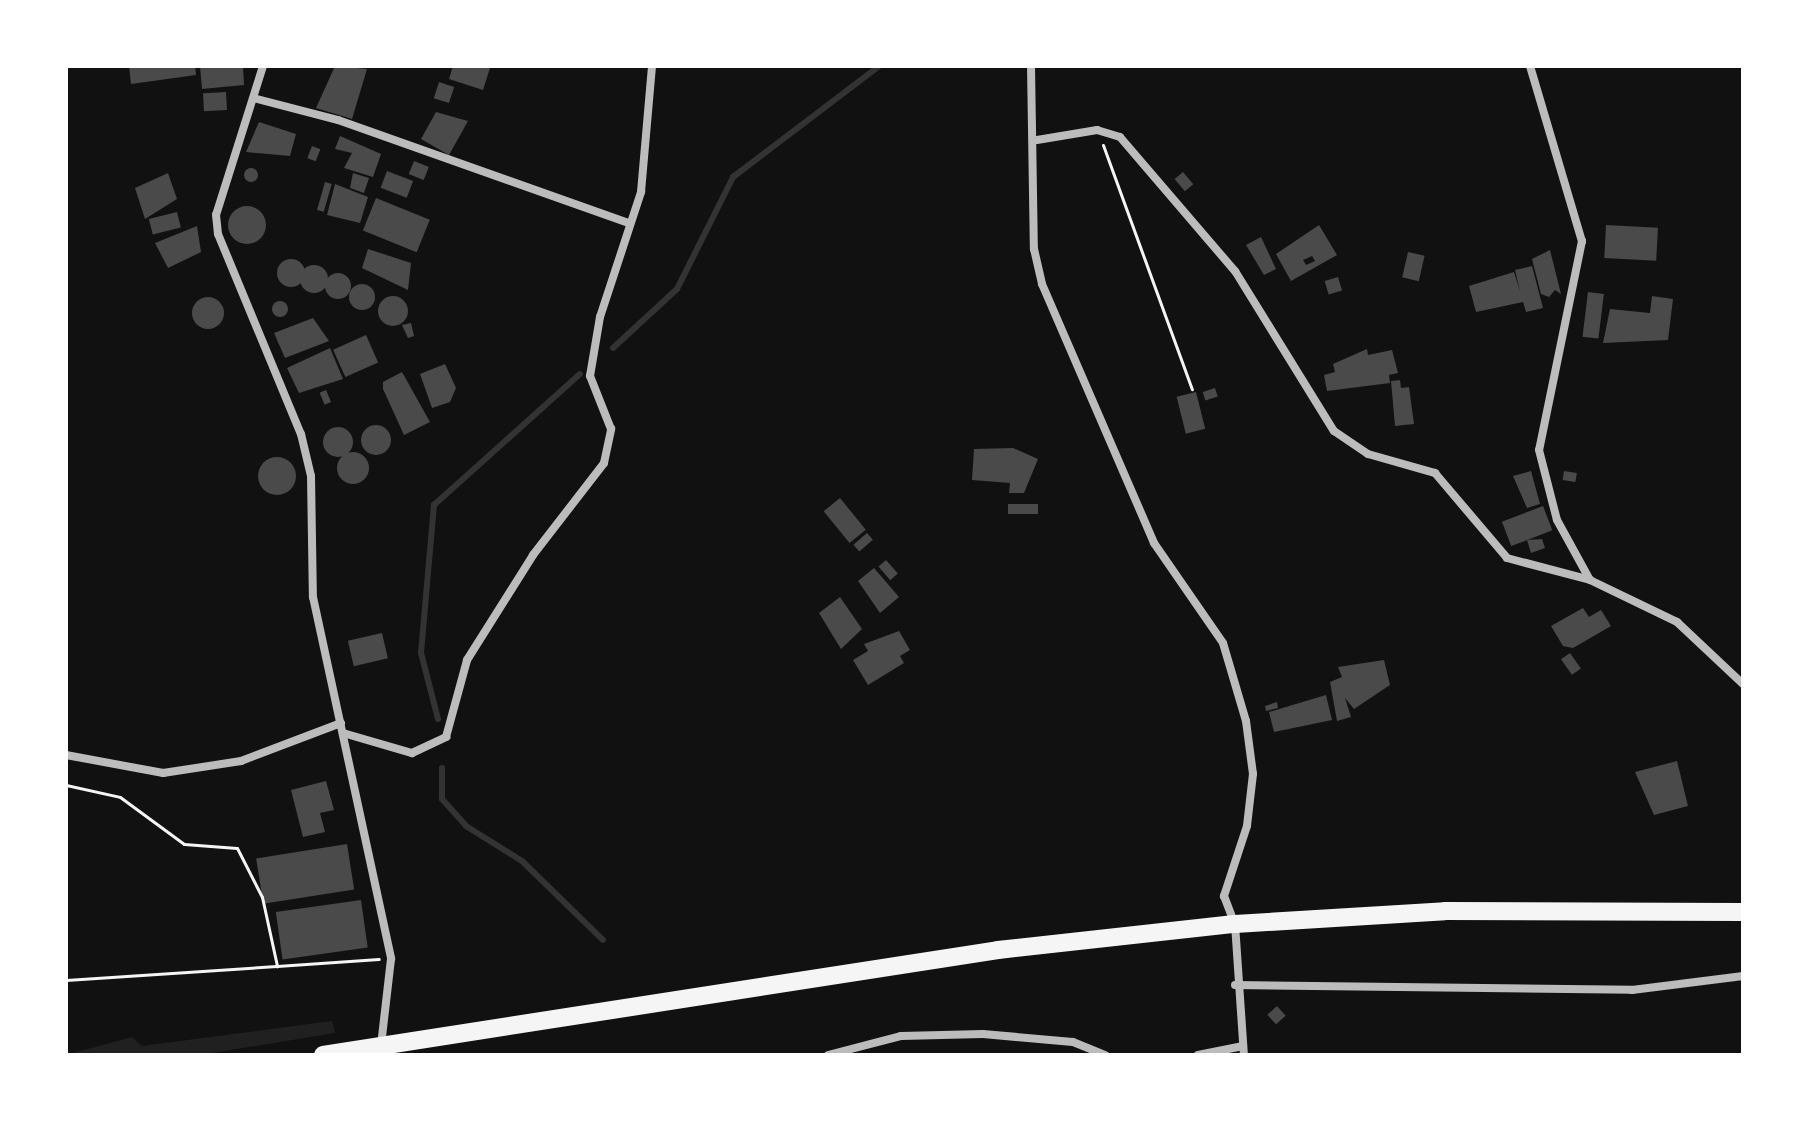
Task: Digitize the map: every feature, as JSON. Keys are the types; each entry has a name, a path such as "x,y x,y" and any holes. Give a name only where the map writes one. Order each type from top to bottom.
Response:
{"highway":[{"path":"323,1055 381,1050 998,950 1235,924 1445,911 1743,912"}],"street":[{"path":"263,66 257,99 216,215 218,234 301,434 311,476 313,597 391,959 381,1050"},
{"path":"343,733 412,753 446,737 467,660 533,555 604,463 611,429 590,376 648,153 652,66"},
{"path":"1031,66 1037,140 1034,249 1042,284 1154,543 1223,643 1246,721 1253,774 1247,826 1224,896 1235,924 1235,985 1243,1050 1198,1055"},
{"path":"1530,66 1582,241 1539,450 1557,520 1590,580"},
{"path":"257,99 338,120 629,223"},
{"path":"1037,140 1097,130 1135,149 1181,201 1269,321 1334,431 1368,454 1435,473 1507,558 1590,580 1677,622 1743,684"},
{"path":"66,755 163,773 241,761 341,723"},
{"path":"1235,985 1632,990 1743,976"},
{"path":"828,1055 901,1036 948,1034 1073,1042 1105,1055"}],"path":[{"path":"1097,130 1192,389"},
{"path":"66,785 120,797 184,844 237,848 262,897 277,966"},
{"path":"66,980 391,959"}],"shaded area":[{"path":"332,1021 335,1033 200,1055 66,1055 132,1037 142,1046"}],"building":[{"path":"129,66 195,66 196,75 131,84"},
{"path":"200,66 243,66 244,85 202,89"},
{"path":"335,66 367,69 352,119 316,108"},
{"path":"453,66 490,68 483,90 449,79"},
{"path":"439,82 454,87 449,103 434,98"},
{"path":"226,92 227,110 204,111 203,93"},
{"path":"436,112 468,121 449,155 421,139"},
{"path":"259,122 296,134 290,156 246,152"},
{"path":"340,136 381,154 373,177 344,168 352,153 335,149"},
{"path":"312,146 320,149 316,161 307,158"},
{"path":"414,161 429,167 424,180 409,174"},
{"path":"251,168 258,175 251,182 244,175"},
{"path":"387,171 413,181 407,198 381,188"},
{"path":"1183,172 1193,184 1185,191 1175,179"},
{"path":"168,173 177,199 145,219 135,188"},
{"path":"353,173 369,178 364,193 350,188"},
{"path":"325,182 332,184 324,212 317,210"},
{"path":"335,184 368,197 360,223 327,215"},
{"path":"376,198 430,220 417,252 363,230"},
{"path":"247,206 260,212 266,225 260,238 247,244 234,238 228,225 234,212"},
{"path":"177,212 181,228 153,235 149,219"},
{"path":"1319,225 1337,255 1291,281 1276,254","holes":["1312,256 1315,261 1306,265 1303,260"]},
{"path":"1606,225 1658,228 1656,261 1604,258"},
{"path":"197,226 201,252 168,268 155,243"},
{"path":"1261,237 1276,269 1264,275 1246,245"},
{"path":"368,249 411,263 408,290 362,268"},
{"path":"1550,250 1561,294 1555,290 1549,297 1541,294 1532,259"},
{"path":"1408,252 1425,256 1419,281 1402,277"},
{"path":"291,259 301,263 305,273 301,283 291,287 281,283 277,273 281,263"},
{"path":"314,265 324,269 328,279 324,289 314,293 304,289 300,279 304,269"},
{"path":"1532,266 1543,308 1526,312 1523,302 1476,312 1469,286 1514,272 1520,291 1515,270"},
{"path":"338,273 348,276 351,286 348,296 338,299 328,296 325,286 328,276"},
{"path":"1338,277 1342,290 1329,294 1325,281"},
{"path":"362,284 371,288 375,297 371,306 362,310 353,306 349,297 353,288"},
{"path":"1588,292 1604,294 1598,339 1583,337"},
{"path":"393,296 404,300 408,311 404,322 393,326 382,322 378,311 382,300"},
{"path":"1652,296 1673,299 1668,340 1603,343 1610,309 1650,313"},
{"path":"208,297 219,302 224,313 219,324 208,329 197,324 192,313 197,302"},
{"path":"280,301 288,309 280,317 272,309"},
{"path":"313,318 329,341 285,358 274,333"},
{"path":"411,323 414,336 408,338 402,325"},
{"path":"366,335 378,362 345,377 333,350"},
{"path":"330,348 343,379 299,393 287,368"},
{"path":"1367,349 1368,355 1392,350 1398,373 1389,375 1390,383 1327,391 1324,375 1335,372 1333,364"},
{"path":"445,364 456,388 450,402 432,408 420,374"},
{"path":"402,372 430,422 404,435 383,389 383,382"},
{"path":"1400,380 1401,388 1409,387 1414,424 1395,426 1391,381"},
{"path":"1215,388 1218,397 1205,401 1203,392"},
{"path":"326,390 331,402 325,405 320,393"},
{"path":"1196,392 1205,429 1186,434 1177,397"},
{"path":"376,425 387,429 391,440 387,451 376,455 365,451 361,440 365,429"},
{"path":"338,427 349,431 353,442 349,453 338,457 327,453 323,442 327,431"},
{"path":"1013,448 1038,459 1024,493 1009,493 1010,483 972,480 974,449"},
{"path":"353,452 364,457 369,468 364,479 353,484 342,479 337,468 342,457"},
{"path":"277,457 290,463 296,476 290,489 277,495 264,489 258,476 264,463"},
{"path":"1531,471 1540,504 1527,508 1513,476"},
{"path":"1564,471 1577,473 1575,482 1563,480"},
{"path":"840,498 866,530 849,543 824,511"},
{"path":"1008,504 1038,504 1038,514 1008,514"},
{"path":"1543,506 1552,530 1511,546 1502,522"},
{"path":"867,533 873,540 859,552 853,545"},
{"path":"1542,539 1545,548 1531,553 1527,540"},
{"path":"886,560 898,574 890,580 878,567"},
{"path":"874,568 899,597 880,613 858,581"},
{"path":"840,597 862,629 841,649 819,613"},
{"path":"1583,608 1589,617 1601,610 1611,626 1573,648 1563,646 1551,626"},
{"path":"899,631 910,650 900,656 904,663 868,685 853,660 868,651 864,644"},
{"path":"382,633 388,658 354,666 348,641"},
{"path":"1570,653 1581,669 1572,675 1561,659"},
{"path":"1384,660 1390,685 1354,709 1345,698 1351,717 1337,721 1330,682 1342,677 1338,667"},
{"path":"1326,695 1332,720 1274,732 1269,712"},
{"path":"1277,702 1278,708 1266,711 1265,706"},
{"path":"1677,761 1688,806 1654,815 1635,772"},
{"path":"326,781 334,810 320,813 325,832 303,837 291,790"},
{"path":"347,844 354,889 263,904 256,858"},
{"path":"361,900 368,948 283,960 276,912"},
{"path":"1277,1006 1286,1016 1276,1024 1267,1015"}],"waterway":[{"path":"613,348 677,289 733,177 879,66"},
{"path":"438,719 421,653 434,505 580,374"},
{"path":"442,768 442,799 466,826 522,861 603,940"}]}
